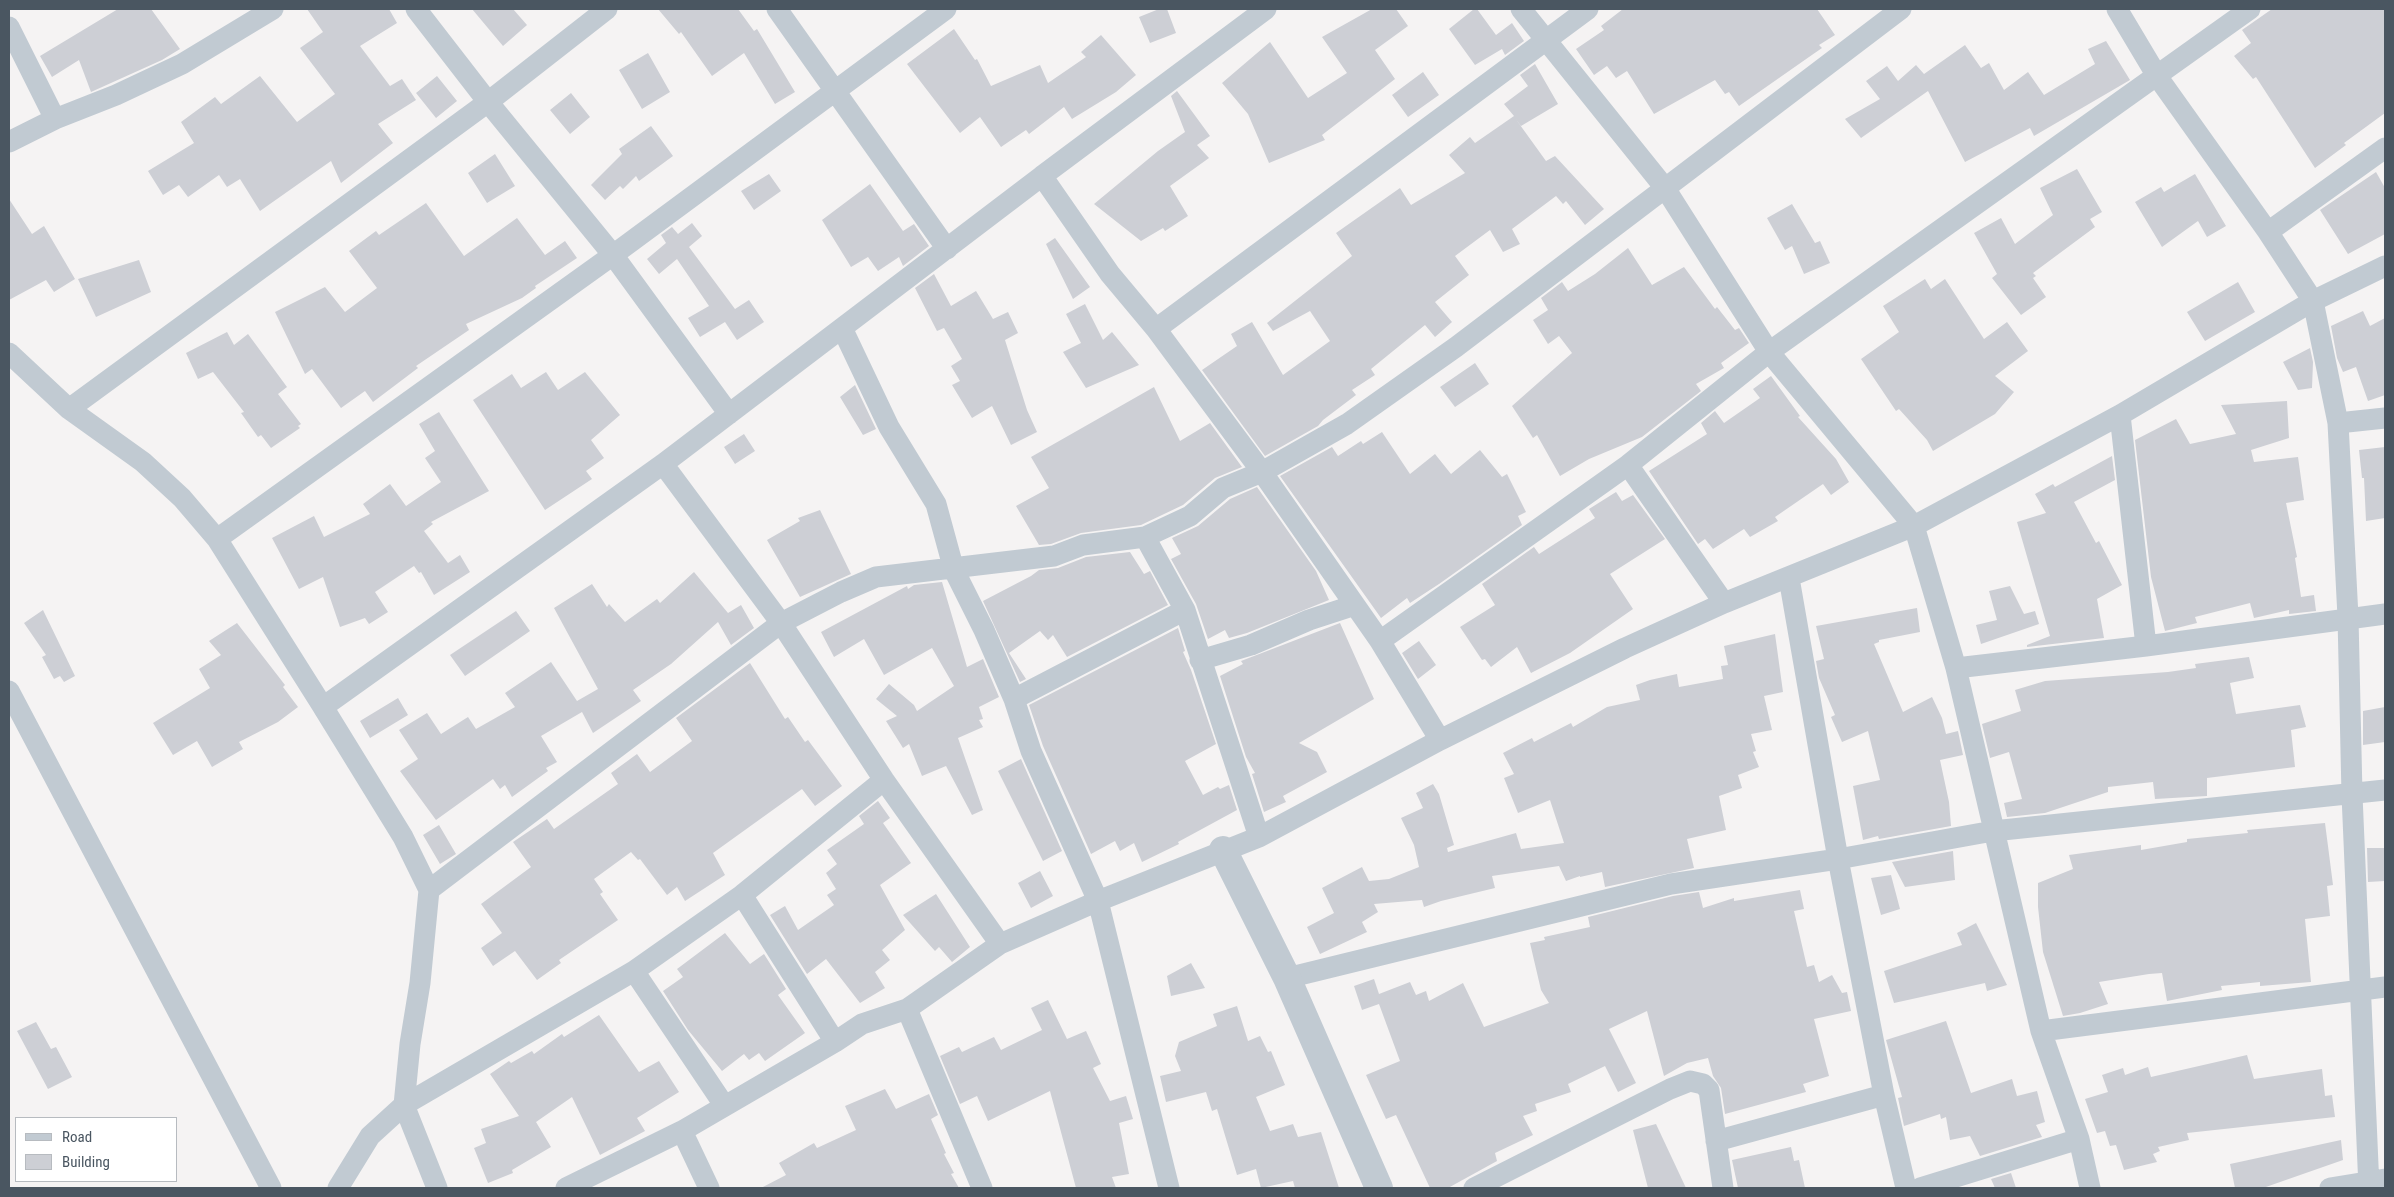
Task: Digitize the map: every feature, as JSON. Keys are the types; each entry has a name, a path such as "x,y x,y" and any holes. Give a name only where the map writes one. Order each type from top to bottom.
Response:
{"street":[{"path":"9,142 55,119 116,96 182,64 273,9"},
{"path":"416,9 488,102 613,255 729,414"},
{"path":"69,409 488,102 607,9"},
{"path":"777,9 837,91 947,249"},
{"path":"217,539 613,255 946,9"},
{"path":"323,707 663,464 1042,176 1266,9"},
{"path":"1521,9 1664,188 1770,352 1914,526 1956,668 2041,1031 2079,1139 2090,1188"},
{"path":"1156,329 1546,42 1588,9"},
{"path":"429,890 781,622 876,577 920,571 954,570 1054,556 1083,545 1146,537 1190,516 1224,488 1262,472 1347,424 1456,347 1900,9"},
{"path":"2116,9 2157,76 2268,232 2313,301 2338,423 2348,617 2352,795 2362,990 2375,1183 2330,1188"},
{"path":"1380,641 1628,465 1770,352 2250,9"},
{"path":"9,27 55,119"},
{"path":"2268,232 2385,148"},
{"path":"1042,176 1110,274 1156,329 1262,472 1380,641 1440,740"},
{"path":"566,1188 682,1131 835,1042 862,1024 907,1009 1000,944 1098,901 1258,837 1440,740 1625,648 1724,602 1789,578 1914,526 2120,415 2313,301 2385,266"},
{"path":"842,328 889,427 936,504 954,570 1014,699 1031,751 1098,901 1170,1188"},
{"path":"9,353 69,409 143,462 182,498 217,539 403,837 429,890 420,983 410,1044 404,1105 437,1188"},
{"path":"2120,415 2146,646"},
{"path":"2338,423 2385,418"},
{"path":"663,464 781,622 884,780 1000,944"},
{"path":"1628,465 1724,602"},
{"path":"1146,537 1185,610 1258,837"},
{"path":"1789,578 1838,859 1884,1095 1906,1188"},
{"path":"1200,660 1251,645 1309,620 1355,605"},
{"path":"1014,699 1185,610"},
{"path":"1956,668 2146,646 2348,617 2385,614"},
{"path":"9,691 270,1188"},
{"path":"338,1188 370,1136 404,1105 634,971 742,895 884,780"},
{"path":"1287,978 1670,884 1838,859 1993,831 2352,795 2385,790"},
{"path":"1223,850 1287,978 1379,1188"},
{"path":"742,895 835,1042"},
{"path":"634,971 724,1105"},
{"path":"2041,1031 2385,987"},
{"path":"907,1009 982,1188"},
{"path":"1474,1188 1670,1089 1690,1081 1703,1084 1709,1090 1723,1188"},
{"path":"1716,1141 1884,1095"},
{"path":"682,1131 709,1188"},
{"path":"1920,1188 2079,1139"}],"building":[{"path":"118,9 151,9 180,49 162,60 91,92 79,60 52,77 40,56"},
{"path":"307,9 389,9 397,23 360,46 390,86 402,79 416,100 378,124 393,143 341,183 331,161 260,211 240,179 227,187 219,175 188,197 179,185 163,195 148,171 194,143 181,122 215,97 221,104 260,76 297,122 335,94 300,48 323,32"},
{"path":"472,9 513,9 527,25 503,46"},
{"path":"658,9 738,9 754,31 757,29 795,92 775,104 744,53 712,76 681,32 679,34"},
{"path":"1159,9 1167,9 1176,33 1150,43 1139,17"},
{"path":"1372,9 1396,9 1408,26 1375,50 1395,79 1322,135 1325,140 1269,163 1248,114 1222,83 1270,42 1308,98 1347,73 1322,37"},
{"path":"1474,9 1477,9 1496,35 1512,23 1524,41 1505,55 1502,49 1475,65 1449,29"},
{"path":"1623,9 1817,9 1835,35 1819,45 1822,48 1739,106 1729,92 1725,94 1715,80 1654,114 1627,71 1616,78 1607,66 1594,75 1576,49 1604,30 1601,26"},
{"path":"2272,9 2385,9 2385,113 2344,143 2346,145 2315,168 2256,77 2253,79 2234,56 2251,43 2242,30"},
{"path":"954,29 975,60 977,59 991,86 1040,65 1048,83 1086,57 1081,52 1101,35 1136,75 1116,92 1072,119 1064,107 1029,134 1026,130 1001,147 980,117 960,133 907,64"},
{"path":"2106,41 2130,80 2034,136 2030,128 1965,162 1928,91 1861,138 1845,119 1880,99 1866,81 1887,66 1898,81 1916,65 1924,74 1965,45 1981,68 1989,63 2004,90 2028,72 2044,95 2095,64 2088,49"},
{"path":"648,53 670,92 642,109 619,70"},
{"path":"1535,64 1558,104 1521,126 1515,118 1546,161 1555,156 1604,209 1585,225 1566,201 1563,204 1556,196 1512,229 1520,244 1503,252 1490,230 1455,256 1469,275 1435,302 1452,322 1435,337 1425,325 1371,369 1375,375 1352,390 1356,395 1318,426 1265,456 1202,370 1237,346 1231,334 1252,322 1283,375 1330,341 1310,311 1273,331 1267,323 1352,256 1336,233 1400,188 1411,205 1465,173 1449,155 1470,137 1475,143 1514,116 1504,104 1528,86 1520,75"},
{"path":"1423,72 1439,95 1408,117 1392,95"},
{"path":"437,76 457,101 436,118 416,93"},
{"path":"1177,91 1210,136 1197,145 1209,158 1170,186 1188,216 1165,231 1163,228 1141,241 1094,204 1158,151 1185,132 1171,96"},
{"path":"571,93 590,117 570,134 550,110"},
{"path":"651,126 673,156 639,181 636,176 623,189 620,186 605,200 591,185 622,154 619,149"},
{"path":"495,154 515,186 487,203 468,173"},
{"path":"2077,169 2102,212 2090,219 2095,227 2033,273 2036,276 2033,278 2046,297 2021,315 1992,278 1997,274 1974,233 2001,218 2015,244 2053,215 2040,188"},
{"path":"2376,172 2385,188 2385,234 2348,254 2320,210"},
{"path":"769,174 781,191 754,210 741,191"},
{"path":"2195,174 2226,226 2207,237 2198,221 2162,247 2135,202 2161,187 2164,192"},
{"path":"870,184 903,231 914,224 929,246 903,266 899,257 878,271 868,257 851,267 822,220"},
{"path":"9,199 32,234 44,226 75,279 54,292 46,280 9,300"},
{"path":"426,203 464,256 517,218 545,255 565,241 577,258 535,286 536,288 522,298 466,324 469,330 416,366 418,368 373,402 365,391 341,408 312,369 305,374 275,312 325,287 345,312 377,288 349,251 376,231 379,235"},
{"path":"1792,204 1815,243 1820,241 1830,263 1804,274 1792,246 1785,250 1767,218"},
{"path":"692,223 702,236 689,247 735,309 749,300 764,322 737,340 725,322 700,337 688,318 709,306 677,259 659,274 647,259 666,243 661,235 672,227 678,234"},
{"path":"1055,238 1090,287 1073,299 1046,244"},
{"path":"1628,248 1652,285 1684,267 1715,309 1717,307 1735,330 1739,328 1749,343 1721,363 1724,368 1696,384 1701,391 1642,437 1589,459 1560,476 1537,435 1533,438 1512,406 1572,353 1559,336 1548,344 1533,320 1548,310 1541,298 1562,282 1568,291 1595,274"},
{"path":"139,260 151,292 96,317 78,279"},
{"path":"934,274 951,306 976,291 993,319 1008,312 1018,333 1005,340 1027,410 1037,432 1011,445 992,406 972,418 952,385 960,381 951,366 962,359 944,328 937,331 915,288"},
{"path":"1925,279 1931,289 1945,279 1984,339 2007,322 2028,351 1995,376 2014,392 1995,414 1933,451 1927,440 1899,409 1896,411 1861,359 1899,332 1883,306"},
{"path":"2238,282 2255,312 2205,341 2187,312"},
{"path":"1085,304 1103,340 1112,332 1139,365 1086,388 1063,352 1081,343 1066,314"},
{"path":"2363,311 2370,326 2385,318 2385,395 2368,401 2356,367 2343,372 2337,358 2331,326"},
{"path":"227,332 234,345 248,334 287,387 278,394 301,424 298,426 300,428 271,448 261,435 258,437 241,413 244,412 213,372 198,379 186,353"},
{"path":"2310,348 2313,362 2312,388 2298,390 2283,362"},
{"path":"1475,363 1489,384 1455,407 1440,387"},
{"path":"546,372 558,390 585,372 620,415 591,440 604,458 586,471 592,479 545,510 473,400 512,374 521,388"},
{"path":"1771,376 1800,416 1798,417 1836,459 1849,482 1831,495 1823,484 1775,517 1778,521 1750,537 1744,529 1713,549 1705,539 1698,544 1649,471 1707,434 1701,423 1715,411 1724,423 1760,398 1753,389"},
{"path":"855,385 876,429 863,435 840,397"},
{"path":"1154,387 1180,441 1210,423 1242,467 1215,478 1183,505 1141,525 1081,533 1051,544 1039,545 1016,506 1049,488 1031,457"},
{"path":"2287,401 2289,438 2251,450 2254,462 2298,457 2304,500 2286,503 2297,557 2295,558 2301,597 2314,595 2316,611 2289,614 2289,610 2254,618 2250,603 2195,617 2197,623 2165,631 2151,577 2135,440 2176,419 2190,444 2236,434 2221,405"},
{"path":"439,412 489,491 431,522 433,524 424,531 448,563 460,555 470,572 434,595 421,572 419,573 414,566 375,592 388,612 369,624 365,618 340,627 323,577 299,589 272,538 314,516 324,537 370,514 363,504 390,484 406,506 441,482 425,458 435,451 419,424"},
{"path":"1382,432 1410,474 1435,454 1451,474 1480,450 1502,477 1507,474 1526,512 1518,516 1522,525 1439,584 1410,603 1407,598 1381,618 1280,476 1332,447 1338,456 1361,441 1363,444"},
{"path":"744,434 755,451 735,464 724,447"},
{"path":"2385,447 2385,518 2366,521 2364,478 2362,478 2359,450"},
{"path":"2112,456 2115,480 2074,502 2096,543 2099,541 2122,585 2097,599 2104,638 2027,647 2027,645 2050,636 2017,522 2046,513 2035,494 2053,484 2055,487"},
{"path":"1257,487 1316,571 1329,600 1247,633 1229,638 1225,630 1208,639 1196,604 1171,559 1181,554 1172,538 1198,526 1230,499"},
{"path":"1616,492 1622,501 1633,495 1665,539 1610,574 1633,609 1570,653 1531,673 1517,647 1491,667 1485,659 1482,660 1460,627 1495,605 1482,584 1534,547 1539,554 1595,518 1589,509"},
{"path":"820,510 851,574 800,597 767,540 800,521 798,518"},
{"path":"1130,552 1144,574 1150,571 1168,605 1067,657 1053,635 1048,640 1040,631 1009,653 1026,679 1020,682 983,601 1039,570 1058,568 1086,557"},
{"path":"694,572 728,613 741,605 754,628 731,645 718,622 671,664 633,690 641,701 593,733 582,712 541,736 557,762 546,768 548,771 512,797 505,785 500,789 493,779 436,820 400,771 418,759 399,730 427,713 441,734 468,717 476,729 515,707 505,693 551,662 577,701 598,689 554,608 592,584 607,607 609,604 625,622 657,599 660,603"},
{"path":"942,582 967,667 983,659 999,697 979,707 983,719 979,720 983,727 958,738 983,810 972,815 946,766 922,776 909,744 903,748 886,721 897,716 876,699 889,684 914,705 917,711 954,686 932,648 884,675 864,639 834,657 821,632 907,586 908,589 914,585"},
{"path":"2010,586 2024,614 2035,611 2039,624 1981,644 1976,625 1997,620 1989,591"},
{"path":"1917,608 1920,632 1879,640 1879,642 1874,644 1903,712 1932,697 1942,718 1946,734 1958,731 1963,755 1940,760 1949,802 1951,826 1879,839 1878,836 1863,840 1853,786 1880,780 1868,731 1842,742 1831,717 1835,715 1819,678 1816,661 1824,659 1816,626"},
{"path":"43,610 75,676 64,682 60,676 54,679 42,657 46,655 24,623"},
{"path":"516,611 530,631 465,676 450,655"},
{"path":"237,623 285,685 283,687 298,707 278,722 239,742 243,749 212,767 197,741 173,755 153,723 210,688 199,669 221,655 209,641"},
{"path":"1340,623 1374,699 1299,743 1317,752 1327,772 1283,796 1286,802 1264,812 1252,774 1255,773 1246,757 1220,676 1243,664 1241,661"},
{"path":"1178,628 1185,651 1183,652 1216,744 1185,761 1203,795 1218,787 1220,789 1229,785 1237,810 1178,842 1179,844 1142,862 1134,843 1120,851 1115,841 1091,854 1043,746 1029,705"},
{"path":"1775,634 1783,692 1764,696 1772,730 1751,734 1756,751 1753,752 1759,767 1738,775 1742,788 1719,796 1726,830 1687,839 1694,868 1605,887 1602,872 1566,881 1559,866 1492,876 1495,888 1424,907 1422,900 1374,904 1378,912 1362,922 1367,932 1320,954 1307,927 1334,913 1322,888 1362,867 1369,881 1389,879 1419,867 1414,845 1401,818 1423,808 1416,793 1433,784 1439,794 1454,845 1447,848 1448,852 1516,833 1521,849 1564,843 1550,800 1518,813 1504,778 1514,774 1503,753 1532,738 1534,742 1571,723 1573,727 1607,707 1640,700 1636,685 1650,680 1677,674 1679,687 1723,679 1721,666 1728,665 1724,646"},
{"path":"1419,641 1436,665 1418,679 1402,653"},
{"path":"2249,657 2254,678 2230,683 2236,714 2300,705 2306,727 2291,730 2295,767 2207,778 2207,796 2155,799 2153,782 2108,787 2108,792 2045,813 2007,817 2004,803 2022,799 2009,752 1990,758 1982,724 2021,711 2015,690 2045,681 2168,672 2196,668 2195,664"},
{"path":"750,663 785,719 788,717 805,742 808,740 842,786 815,806 802,789 713,853 725,875 685,901 677,887 667,895 640,859 638,860 631,852 594,879 603,892 600,894 618,920 559,960 561,963 537,980 515,951 493,966 481,948 502,933 481,904 531,867 513,842 547,819 554,829 618,784 611,773 637,754 650,772 692,741 676,718"},
{"path":"398,698 408,715 370,738 360,721"},
{"path":"2385,707 2385,742 2363,745 2363,711"},
{"path":"1021,759 1062,851 1043,861 998,771"},
{"path":"878,801 890,818 883,823 911,863 880,885 905,930 882,950 890,960 875,972 885,988 860,1003 826,959 807,974 770,915 785,906 798,930 834,905 827,895 836,889 826,873 837,864 827,850 864,824 859,816"},
{"path":"2325,823 2333,885 2327,886 2330,916 2305,919 2311,982 2260,986 2260,982 2221,986 2222,990 2167,1001 2162,973 2149,974 2099,982 2108,1004 2063,1016 2043,952 2038,907 2038,883 2073,869 2069,855 2141,845 2141,850 2187,842 2187,839 2248,833 2247,830"},
{"path":"439,825 456,854 440,864 423,835"},
{"path":"2367,848 2385,848 2385,881 2368,882"},
{"path":"1953,851 1955,880 1905,887 1892,862"},
{"path":"1040,871 1053,896 1031,908 1018,883"},
{"path":"1891,875 1900,909 1881,915 1871,878"},
{"path":"1800,890 1804,909 1794,911 1807,967 1814,965 1819,982 1832,975 1842,993 1847,992 1851,1011 1814,1019 1829,1076 1803,1084 1806,1092 1725,1114 1721,1088 1713,1076 1708,1058 1687,1063 1664,1076 1647,1011 1609,1029 1636,1083 1618,1092 1605,1066 1568,1084 1571,1092 1535,1104 1537,1111 1523,1116 1533,1135 1495,1153 1497,1161 1448,1188 1430,1188 1396,1115 1386,1119 1366,1075 1400,1061 1379,1004 1362,1010 1354,986 1374,979 1379,994 1410,982 1416,995 1426,991 1429,1001 1463,983 1484,1027 1549,1003 1541,990 1530,943 1545,940 1544,937 1590,927 1588,917 1673,896 1699,892 1703,908 1734,898 1734,901"},
{"path":"936,894 970,947 952,962 939,947 935,951 903,915"},
{"path":"1976,923 2007,985 1987,991 1985,983 1894,1003 1884,971 1962,945 1957,933"},
{"path":"725,933 750,964 764,954 786,989 778,995 805,1033 765,1061 759,1053 749,1060 744,1054 722,1071 688,1030 663,991 683,977 677,969"},
{"path":"1191,963 1205,988 1171,996 1167,976"},
{"path":"1048,1000 1067,1039 1086,1031 1101,1064 1093,1068 1110,1101 1126,1096 1133,1119 1119,1123 1129,1174 1112,1177 1116,1188 1076,1188 1050,1091 988,1121 977,1096 960,1104 940,1056 959,1047 962,1052 994,1037 1001,1050 1042,1030 1031,1008"},
{"path":"1237,1006 1248,1041 1260,1036 1268,1052 1271,1051 1285,1085 1256,1097 1270,1131 1293,1124 1298,1137 1321,1132 1339,1188 1295,1188 1293,1181 1261,1188 1256,1169 1237,1175 1217,1109 1212,1111 1206,1092 1166,1102 1160,1076 1181,1071 1175,1056 1179,1042 1217,1026 1213,1014"},
{"path":"599,1015 639,1072 659,1061 679,1092 637,1118 645,1131 600,1155 572,1097 536,1122 551,1147 512,1170 513,1173 488,1183 474,1148 486,1143 481,1129 519,1116 490,1074 509,1061 511,1063 532,1051 534,1054 562,1034 564,1037"},
{"path":"1946,1021 1971,1093 2012,1079 2017,1096 2037,1091 2045,1122 2036,1125 2042,1137 1980,1156 1970,1136 1950,1140 1946,1117 1941,1119 1940,1114 1904,1126 1898,1098 1902,1097 1886,1040"},
{"path":"36,1022 51,1049 56,1047 72,1077 48,1089 17,1031"},
{"path":"2247,1055 2254,1079 2322,1069 2325,1096 2332,1095 2335,1117 2187,1133 2189,1140 2158,1147 2160,1151 2153,1154 2157,1162 2124,1170 2116,1145 2110,1146 2105,1131 2097,1133 2085,1099 2108,1092 2102,1075 2123,1068 2125,1075 2148,1067 2151,1077"},
{"path":"885,1089 896,1109 929,1094 938,1115 931,1119 946,1153 944,1154 954,1173 951,1174 959,1188 761,1188 786,1175 779,1163 814,1143 817,1148 856,1130 845,1106"},
{"path":"1656,1124 1686,1188 1648,1188 1633,1130"},
{"path":"2341,1140 2343,1160 2263,1188 2235,1188 2230,1164"},
{"path":"1791,1147 1794,1161 1799,1160 1805,1188 1738,1188 1732,1160"},
{"path":"2011,1173 2016,1188 1995,1188 1991,1179"}]}
